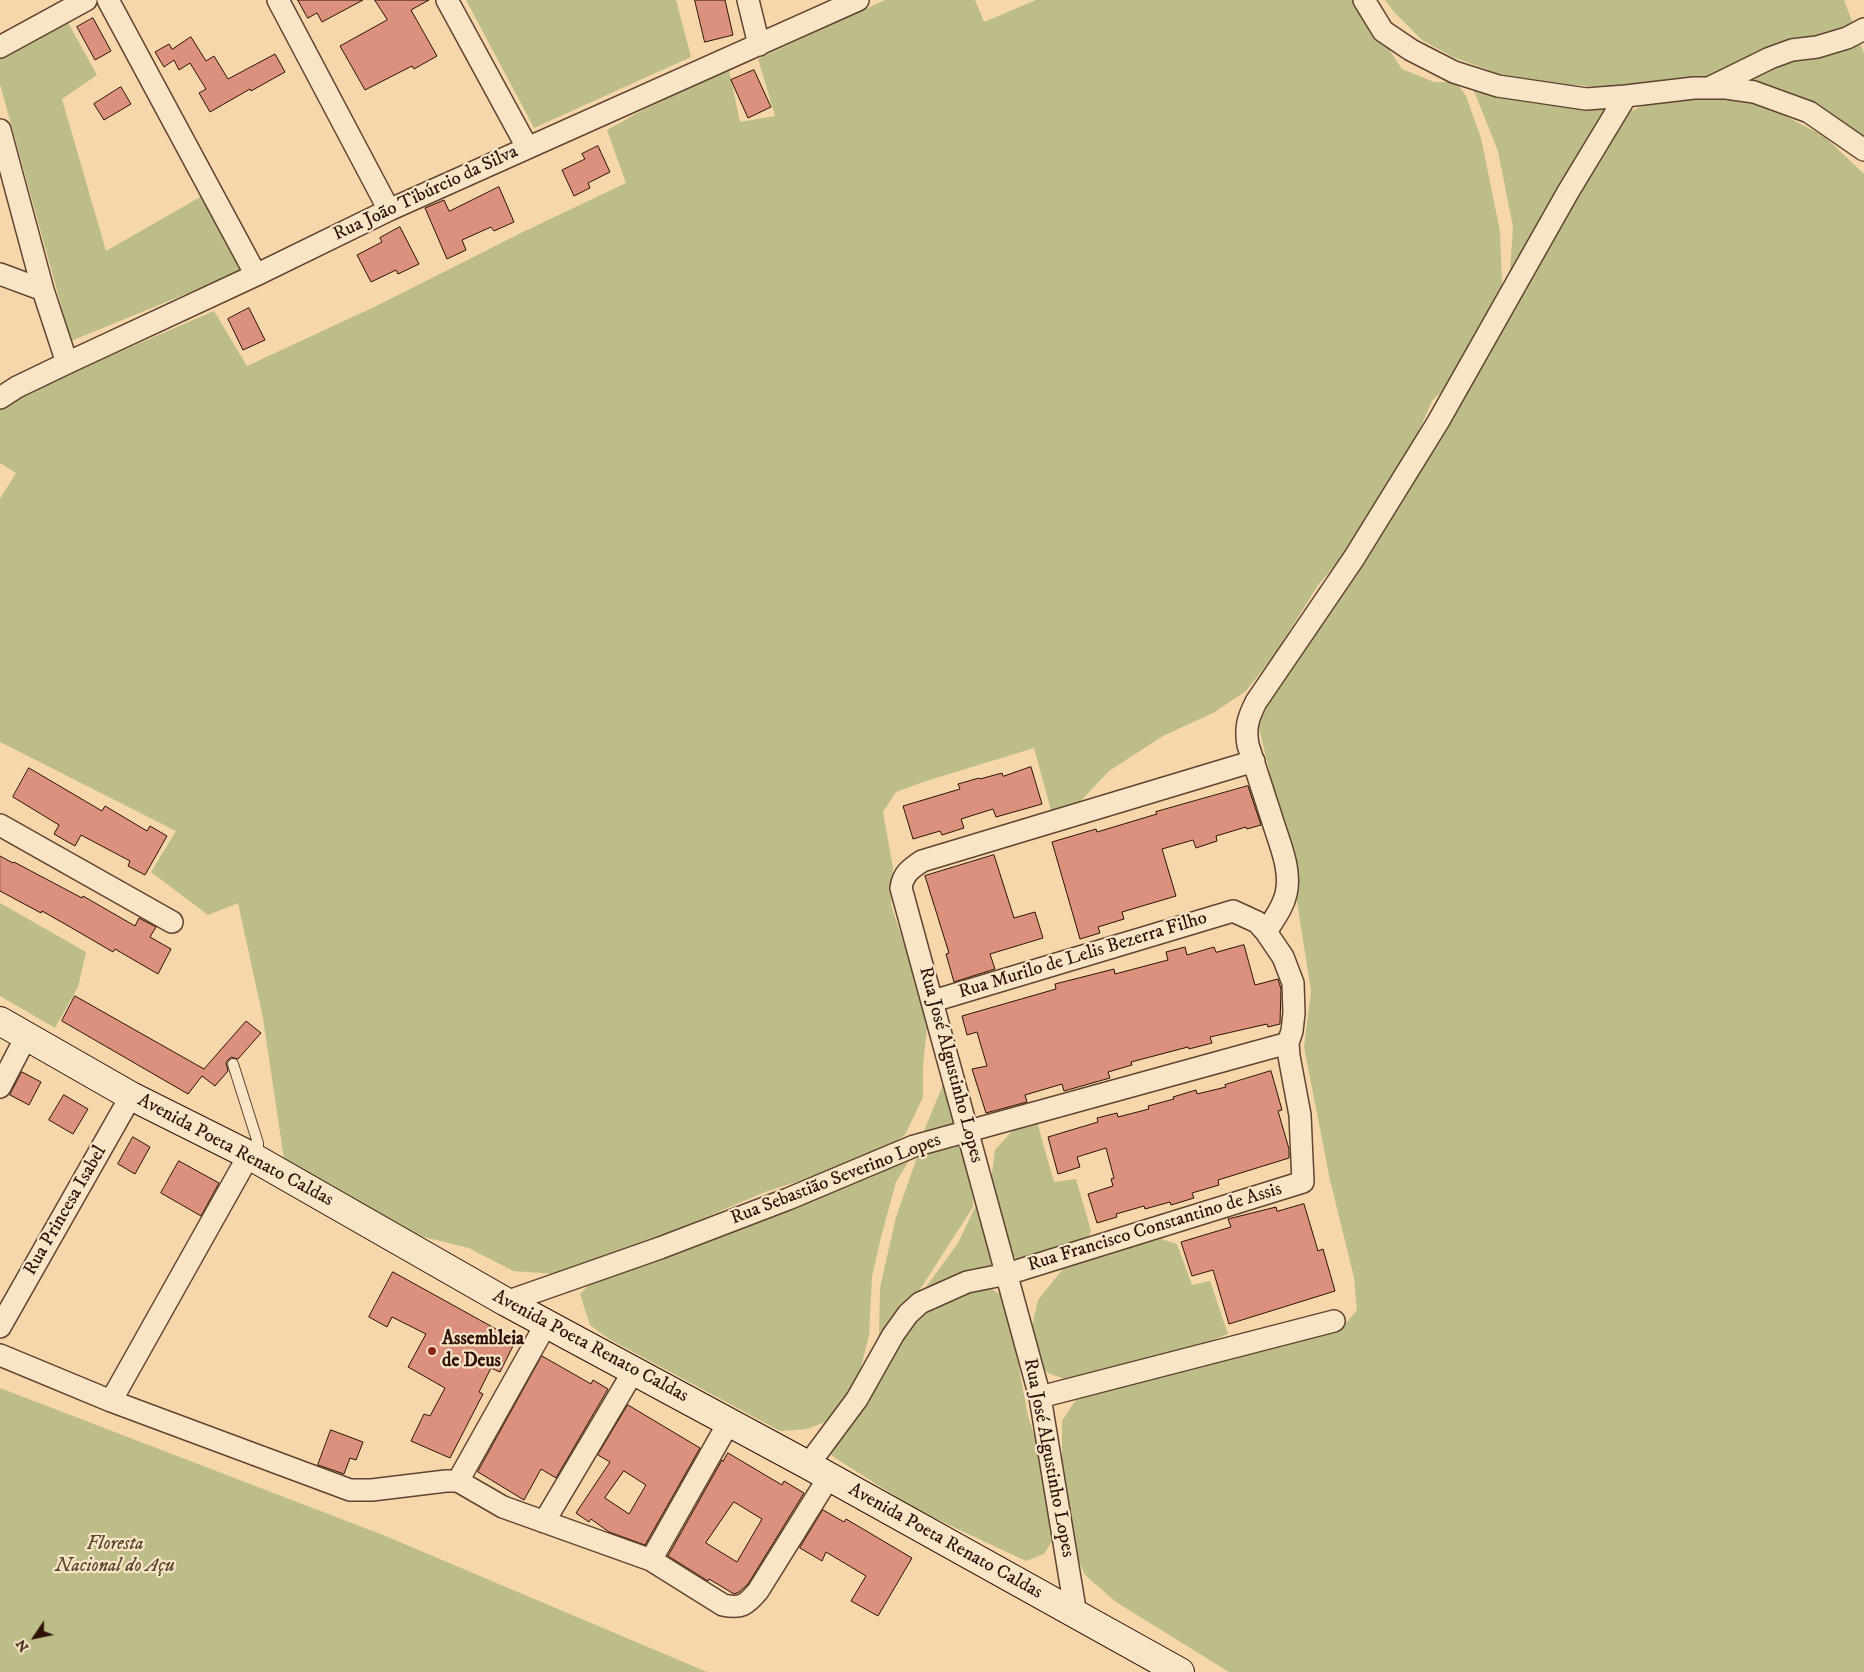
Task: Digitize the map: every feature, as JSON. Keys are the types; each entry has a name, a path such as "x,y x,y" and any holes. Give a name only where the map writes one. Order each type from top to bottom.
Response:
{"main road":[{"name":"Avenida Poeta Renato Caldas","path":"0,1021 131,1096 254,1158 506,1302 818,1471 1076,1616 1180,1672"}],"street":[{"path":"0,47 86,0"},
{"path":"108,0 256,276"},
{"path":"278,0 389,210"},
{"path":"447,0 527,147"},
{"path":"748,0 759,45"},
{"name":"Rua João Tibúrcio da Silva","path":"0,398 67,363 256,276 389,210 858,0"},
{"path":"1364,0 1383,31 1411,50 1454,72 1498,86 1586,98 1709,88 1726,88 1754,92 1800,109 1835,128 1864,150"},
{"path":"1709,88 1770,58 1792,50 1817,47 1847,38 1864,29"},
{"path":"1288,1043 1292,1031 1294,1013 1292,983 1283,957 1266,932 1281,908 1286,895 1287,884 1284,858 1248,745 1246,731 1249,717 1256,702 1354,558 1438,422 1568,192 1626,96"},
{"path":"0,130 43,290 67,363"},
{"path":"0,274 43,290"},
{"name":"Rua José Algustinho Lopes","path":"1076,1616 1040,1397 901,888 903,878 910,869 922,861 1254,761"},
{"path":"0,825 172,922"},
{"name":"Rua Murilo de Lelis Bezerra Filho","path":"933,1001 1233,911 1257,922 1266,932"},
{"path":"0,1087 27,1035"},
{"name":"Rua Sebastião Severino Lopes","path":"506,1302 660,1248 770,1206 914,1146 1288,1043"},
{"name":"Rua Francisco Constantino de Assis","path":"651,1560 723,1605 735,1608 748,1603 758,1591 818,1471 893,1335 908,1314 920,1303 966,1282 1007,1274 1303,1182 1300,1116 1288,1043"},
{"name":"Rua Princesa Isabel","path":"0,1327 131,1096"},
{"path":"111,1401 254,1158"},
{"path":"1040,1397 1334,1321"},
{"path":"458,1481 546,1324"},
{"path":"0,1354 111,1401 350,1490 372,1490 458,1481 503,1507 651,1560 728,1422"},
{"path":"544,1522 633,1372"}],"lane":[{"path":"233,1064 258,1144 254,1158"}],"green space":[{"path":"466,0 676,0 691,57 534,128"},
{"path":"885,0 975,0 984,22 1036,0 1356,0 1402,69 1434,82 1456,82 1466,96 1481,138 1500,231 1502,286 1461,363 1441,392 1432,401 1398,478 1346,552 1318,585 1275,654 1246,691 1213,713 1163,736 1109,771 1077,805 1051,810 1034,748 896,792 883,812 893,868 891,905 928,1018 923,1065 923,1097 905,1135 872,1158 765,1192 645,1243 556,1274 513,1271 469,1248 420,1236 284,1159 263,1018 238,903 208,915 151,872 176,831 0,742 0,499 16,473 0,463 0,407 13,398 214,311 247,366 372,308 523,232 626,183 607,130 645,109 729,70 740,122 775,116 758,59"},
{"path":"1385,0 1844,0 1864,53 1864,144 1739,78 1680,78 1606,87 1521,82 1453,57 1422,40 1394,12"},
{"path":"66,19 97,75 62,99 106,251 202,196 242,271 71,341 0,84 0,57"},
{"path":"1472,86 1616,102 1569,171 1510,271 1513,227 1498,151"},
{"path":"1709,98 1758,102 1824,136 1864,174 1864,1672 1229,1672 1116,1602 1085,1575 1073,1547 1062,1469 1062,1421 1077,1398 1100,1389 1341,1329 1357,1310 1354,1278 1330,1180 1304,1047 1311,991 1297,902 1295,869 1258,724 1271,699 1539,255 1629,112 1646,104"},
{"path":"0,903 86,952 78,987 55,1028 0,996"},
{"path":"947,1075 959,1123 921,1138"},
{"path":"1037,1122 1054,1182 1076,1179 1091,1231 1089,1236 1063,1247 1017,1259 1006,1248 991,1182 995,1150 1015,1128"},
{"path":"956,1139 974,1168 973,1207 919,1291 879,1337 880,1288 896,1217 919,1152"},
{"path":"908,1162 896,1182 881,1237 872,1277 869,1335 860,1371 849,1398 830,1420 807,1429 780,1431 609,1339 590,1325 580,1294 590,1284"},
{"path":"979,1199 1001,1266 923,1291 958,1243"},
{"path":"1161,1239 1177,1244 1192,1285 1210,1281 1228,1334 1186,1350 1067,1380 1048,1373 1034,1356 1030,1335 1038,1300 1066,1265"},
{"path":"971,1288 992,1289 1006,1299 1028,1416 1041,1456 1055,1536 1044,1554 1026,1561 915,1509 826,1452 914,1314"},
{"name":"Floresta Nacional do Açu","path":"0,1388 383,1535 707,1672 0,1672"}],"building":[{"path":"298,0 363,0 322,22 317,13 308,18"},
{"path":"375,0 429,0 411,10 437,56 414,69 412,66 365,90 340,46 387,20"},
{"path":"695,0 725,0 733,35 705,42"},
{"path":"93,18 111,51 95,60 77,27"},
{"path":"191,37 206,61 214,56 228,79 275,54 285,72 210,112 199,93 206,89 190,63 179,70 174,60 164,67 155,52 169,44 172,49"},
{"path":"754,70 771,107 748,118 731,80"},
{"path":"121,87 131,104 104,120 94,104"},
{"path":"598,146 610,172 588,183 590,188 574,196 562,170 585,159 582,154"},
{"path":"499,187 514,222 494,231 491,227 462,240 466,250 447,259 425,208 444,200 449,211"},
{"path":"400,227 419,264 398,274 396,270 371,282 357,255 382,242 380,238"},
{"path":"249,308 265,340 243,350 228,319"},
{"path":"1031,767 1042,804 996,817 993,809 961,819 964,828 942,835 940,831 913,839 903,806 960,789 958,784 1002,773 1003,776"},
{"path":"29,768 102,811 105,806 147,831 150,826 167,836 145,875 128,866 130,861 81,835 75,846 54,834 59,825 13,797"},
{"path":"1248,786 1261,825 1247,829 1246,827 1216,836 1217,841 1196,848 1193,840 1162,849 1176,896 1122,912 1124,919 1098,927 1100,933 1080,939 1052,842 1096,829 1097,832 1157,814 1156,812"},
{"path":"994,855 1014,918 1035,912 1043,938 990,954 995,969 954,982 946,954 949,953 925,876"},
{"path":"0,856 82,898 83,896 135,926 139,918 156,927 150,937 171,949 158,974 115,949 113,952 42,911 41,913 0,891"},
{"path":"1244,945 1255,985 1278,979 1281,989 1280,1024 1268,1027 1267,1024 1210,1037 1212,1043 1189,1049 1188,1047 1131,1062 1132,1065 1108,1072 1110,1078 1064,1091 1062,1084 1025,1095 1027,1102 986,1113 972,1069 987,1066 977,1032 967,1035 962,1016 1056,989 1055,984 1114,969 1115,974 1168,960 1166,952 1185,947 1187,955 1214,947 1216,952"},
{"path":"75,996 204,1069 246,1021 261,1033 238,1059 231,1057 228,1060 226,1063 228,1071 215,1086 202,1076 188,1094 62,1021"},
{"path":"1271,1071 1282,1110 1278,1111 1289,1149 1289,1158 1218,1180 1219,1185 1192,1193 1194,1198 1171,1205 1170,1202 1145,1209 1144,1206 1116,1214 1117,1217 1097,1223 1088,1194 1113,1186 1111,1179 1114,1178 1106,1148 1077,1157 1080,1167 1058,1174 1048,1137 1098,1122 1097,1118 1117,1113 1118,1117 1149,1109 1148,1106 1174,1099 1173,1097 1196,1090 1197,1094 1226,1087 1225,1085"},
{"path":"22,1072 41,1082 29,1105 10,1095"},
{"path":"64,1095 88,1109 73,1134 49,1120"},
{"path":"133,1137 150,1147 135,1174 118,1164"},
{"path":"179,1161 219,1183 201,1216 161,1193"},
{"path":"1304,1204 1318,1251 1323,1249 1335,1291 1229,1324 1213,1270 1192,1276 1181,1242 1231,1227 1228,1219 1276,1207 1277,1211"},
{"path":"393,1272 516,1340 500,1372 491,1368 479,1392 483,1394 450,1458 411,1441 424,1414 430,1416 445,1388 408,1367 426,1334 392,1317 387,1327 369,1317"},
{"path":"542,1356 591,1384 593,1380 608,1389 556,1478 541,1469 524,1500 478,1472"},
{"path":"628,1405 700,1448 645,1545 609,1532 591,1519 589,1522 576,1513 610,1462 598,1455","holes":["624,1471 646,1485 629,1514 605,1498"]},
{"path":"331,1430 363,1442 356,1460 350,1458 344,1474 318,1465"},
{"path":"728,1453 782,1485 784,1481 804,1493 748,1584 734,1594 709,1579 708,1581 668,1556","holes":["734,1502 762,1519 737,1562 706,1543"]},
{"path":"823,1510 844,1522 846,1519 912,1558 878,1616 851,1601 866,1576 826,1552 822,1561 800,1548"}],"place":[{"name":"Assembleia de Deus","path":"432,1351"}]}
